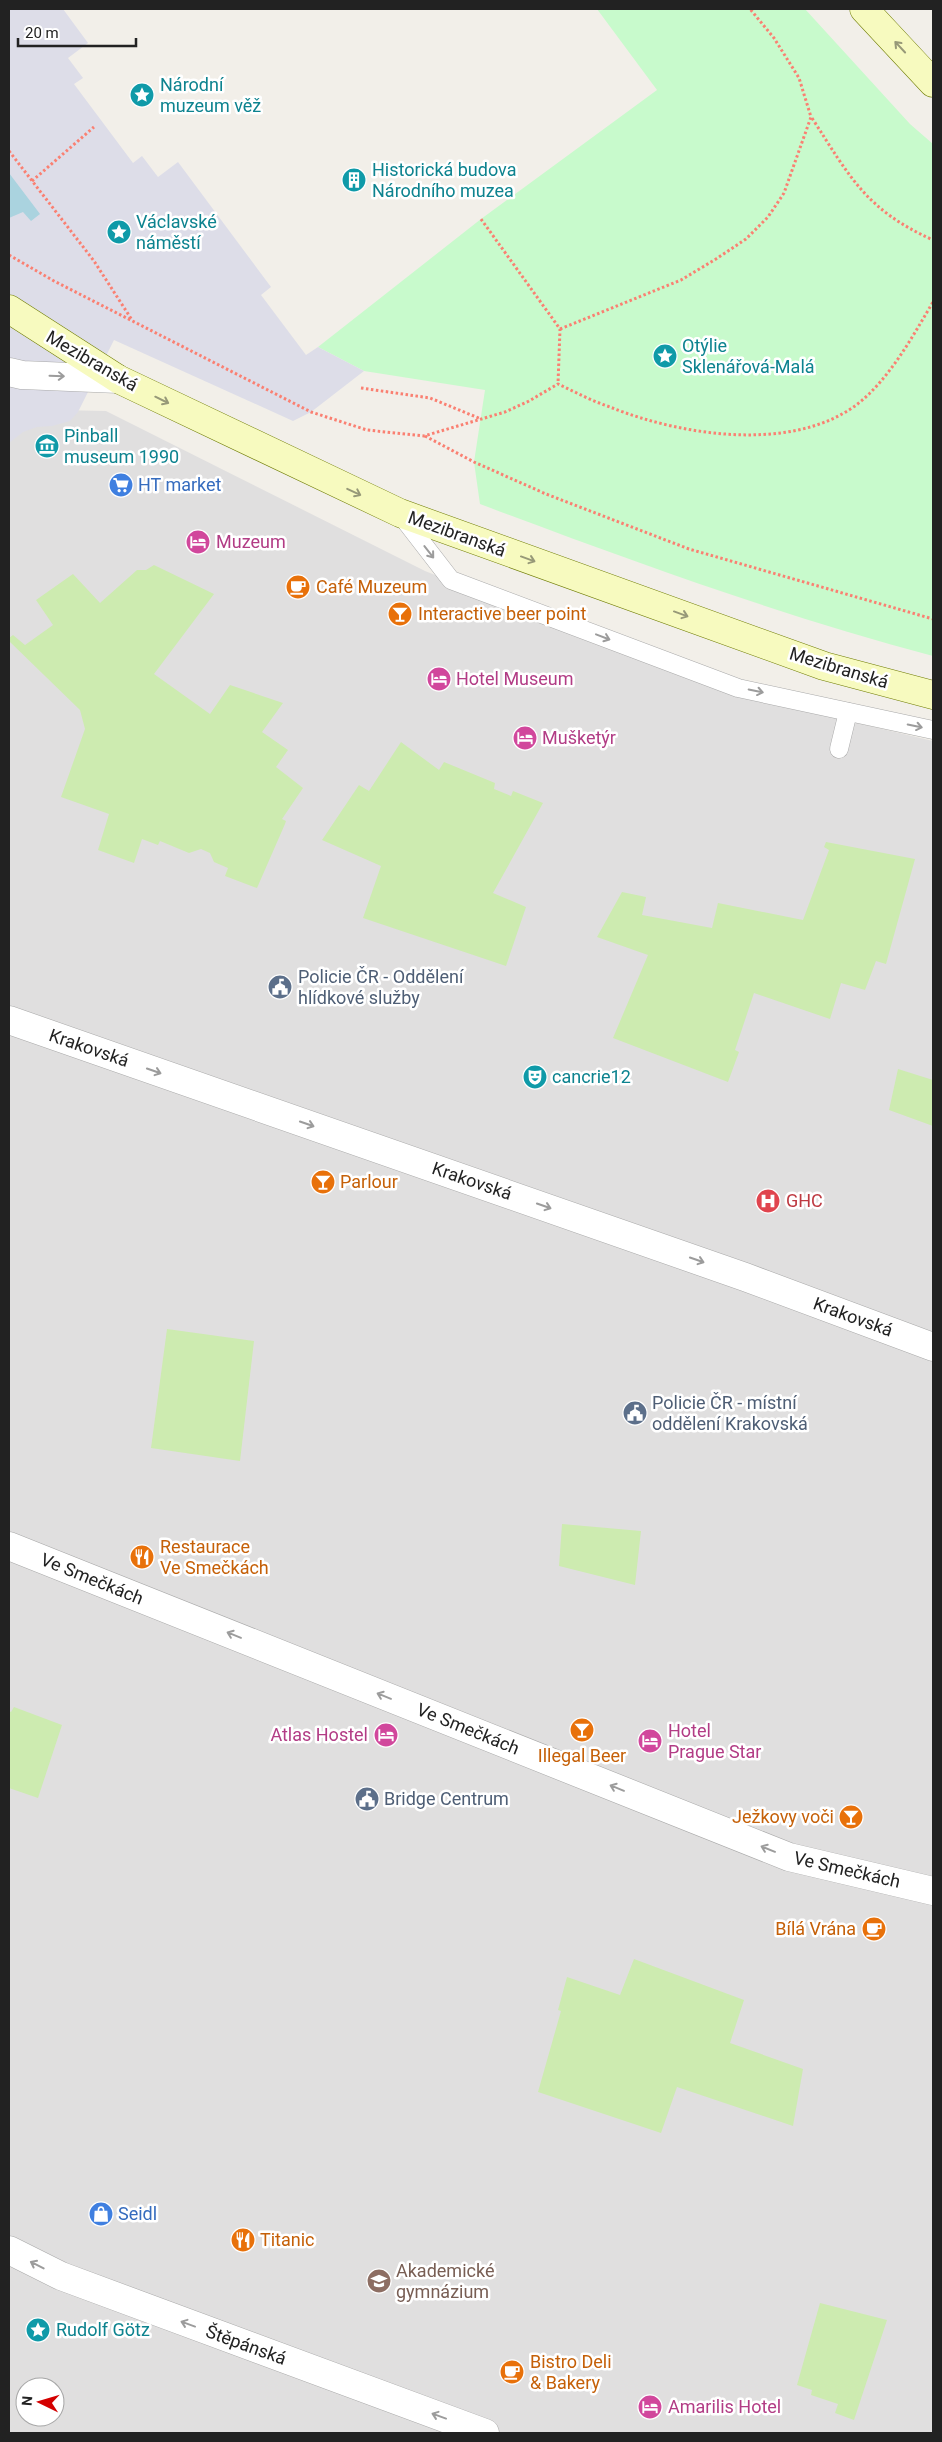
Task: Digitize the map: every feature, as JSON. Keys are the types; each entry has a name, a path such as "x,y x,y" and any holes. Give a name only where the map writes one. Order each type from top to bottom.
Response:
{"main road":[{"path":"864,9 933,83"},
{"name":"Mezibranská","path":"9,309 118,379 400,513 824,666 933,695"}],"street":[{"path":"9,372 22,375 118,379"},
{"name":"Krakovská","path":"9,1020 736,1273 933,1347"},
{"name":"Ve Smečkách","path":"9,1546 789,1857 933,1891"},
{"name":"Štěpánská","path":"9,2250 61,2276 485,2433"}],"lane":[{"path":"400,513 451,580 738,688 933,730"},
{"path":"839,749 848,712"}],"path":[{"path":"750,9 774,38 799,78 811,117 851,179 884,213 907,229 933,240"},
{"path":"560,329 681,280 746,239 768,217 784,193 811,117"},
{"path":"32,180 94,127"},
{"path":"9,152 94,261 133,322"},
{"path":"481,220 560,329 558,384"},
{"path":"9,255 133,322 310,412 368,430 424,436 474,462 537,490 689,549 933,619"},
{"path":"558,384 619,410 712,434 769,436 799,431 834,418 851,409 870,394 892,367 933,302"},
{"path":"424,436 505,412 558,384"},
{"path":"361,388 430,398 482,419"}],"shaded area":[{"name":"Václavské náměstí","path":"9,9 63,9 88,43 68,58 83,78 74,84 133,163 142,156 158,177 178,162 271,287 261,295 306,355 318,347 364,371 311,412 293,421 114,340 78,412 70,421 52,426 37,427 23,432 9,443"},
{"path":"59,410 106,411 425,571 734,694 933,741 933,2433 9,2433 9,429"}],"green space":[{"path":"597,9 805,9 910,124 933,144 933,656 761,605 592,546 480,504 474,462 485,390 364,371 318,347 481,219 657,90"},
{"path":"154,565 214,594 154,674 210,714 230,685 283,703 262,732 288,750 276,767 303,788 282,819 286,821 285,824 257,888 225,876 228,868 214,862 210,853 201,849 189,853 160,841 158,845 142,839 134,863 98,850 109,814 61,797 85,729 80,710 9,641 9,638 13,635 25,645 53,625 36,600 73,574 100,603 137,570 146,570"},
{"path":"401,742 439,770 444,762 495,783 494,789 511,796 513,791 543,803 493,893 526,907 506,966 363,918 381,866 322,840 359,785 369,791"},
{"path":"826,842 915,859 886,964 876,961 865,990 841,983 830,1019 754,993 735,1050 739,1052 728,1082 613,1038 648,955 597,937 622,892 646,897 642,915 712,928 718,903 803,920 829,850 824,847"},
{"path":"898,1069 933,1080 933,1126 889,1110"},
{"path":"167,1329 254,1341 240,1461 151,1448"},
{"path":"562,1524 641,1531 635,1585 559,1566"},
{"path":"14,1707 62,1725 38,1798 9,1788 9,1711 11,1712"},
{"path":"634,1959 744,2000 730,2043 803,2069 793,2126 677,2087 661,2133 538,2092 561,2011 558,2010 567,1977 620,1995"},
{"path":"820,2303 887,2320 854,2420 835,2413 838,2404 811,2395 812,2390 797,2385"}],"water":[{"path":"9,173 40,214 31,221 23,212 9,218"}],"place":[{"name":"Národní muzeum věž","path":"142,95"},
{"name":"Historická budova Národního muzea","path":"354,180"},
{"name":"Václavské náměstí","path":"119,232"},
{"name":"Otýlie Sklenářová-Malá","path":"665,356"},
{"name":"Pinball museum 1990","path":"47,446"},
{"name":"HT market","path":"121,485"},
{"name":"Muzeum","path":"198,542"},
{"name":"Café Muzeum","path":"298,587"},
{"name":"Interactive beer point","path":"400,614"},
{"name":"Hotel Museum","path":"439,679"},
{"name":"Mušketýr","path":"525,738"},
{"name":"Policie ČR - Oddělení hlídkové služby","path":"280,987"},
{"name":"cancrie12","path":"535,1077"},
{"name":"Parlour","path":"323,1182"},
{"name":"GHC","path":"768,1201"},
{"name":"Policie ČR - místní oddělení Krakovská","path":"635,1413"},
{"name":"Restaurace Ve Smečkách","path":"142,1557"},
{"name":"Illegal Beer","path":"582,1730"},
{"name":"Atlas Hostel","path":"386,1735"},
{"name":"Hotel Prague Star","path":"650,1741"},
{"name":"Bridge Centrum","path":"367,1799"},
{"name":"Ježkovy voči","path":"851,1817"},
{"name":"Bílá Vrána","path":"874,1929"},
{"name":"Seidl","path":"101,2214"},
{"name":"Titanic","path":"243,2240"},
{"name":"Akademické gymnázium","path":"379,2281"},
{"name":"Rudolf Gӧtz","path":"38,2330"},
{"name":"Bistro Deli & Bakery","path":"512,2372"},
{"name":"Amarilis Hotel","path":"650,2407"}]}
